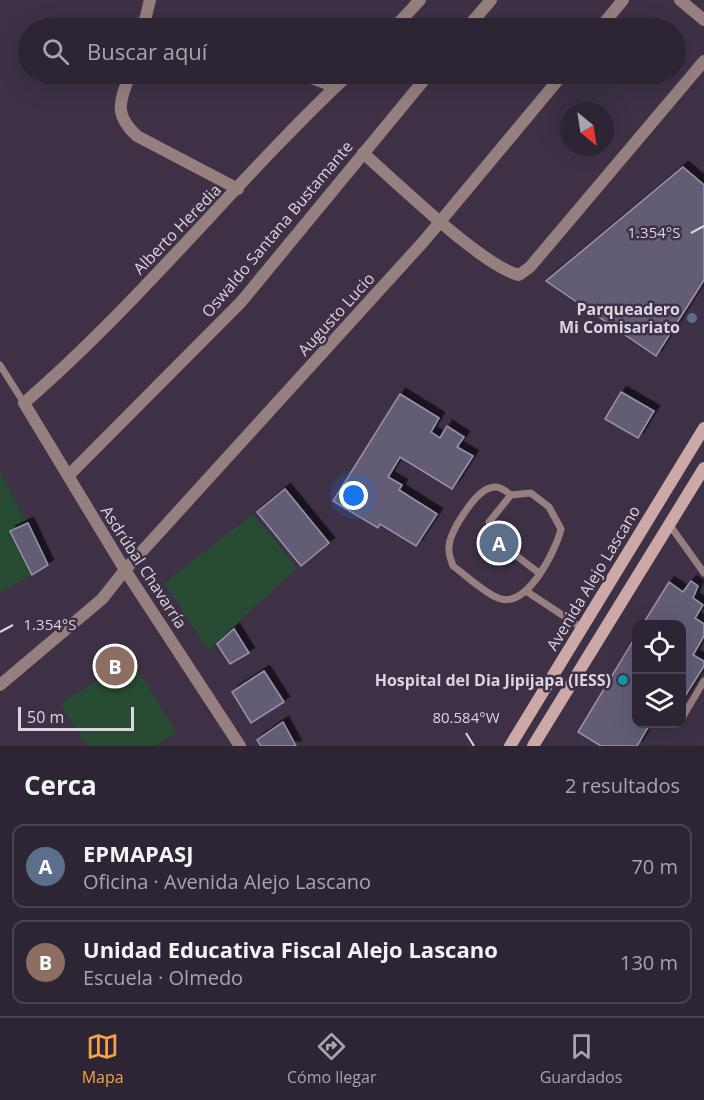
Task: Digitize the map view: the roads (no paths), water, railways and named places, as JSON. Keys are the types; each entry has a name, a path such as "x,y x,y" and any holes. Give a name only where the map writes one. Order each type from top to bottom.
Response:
{"main road":[{"name":"Avenida Alejo Lascano","path":"510,746 704,428"},
{"path":"533,746 704,468"}],"street":[{"path":"146,18 150,0"},
{"path":"403,18 420,0"},
{"path":"476,18 491,0"},
{"path":"608,18 623,0"},
{"path":"680,0 704,20"},
{"path":"686,82 704,61"},
{"path":"126,84 119,105 124,124 137,136 238,189"},
{"path":"328,84 333,89"},
{"name":"Alberto Heredia","path":"24,403 177,255 338,84"},
{"name":"Oswaldo Santana Bustamante","path":"68,476 241,302 421,84"},
{"name":"Augusto Lucio","path":"0,685 102,599 125,570 441,221 555,84"},
{"path":"363,153 441,221 505,272 519,275 537,259 685,84"},
{"name":"Asdrúbal Chavarría","path":"24,403 125,570 240,746"}],"lane":[{"path":"0,365 24,403"},
{"path":"491,488 501,488 511,495 531,493 549,507 561,529 556,549 526,591 512,599 499,599 453,566 448,548 453,531 480,493 491,488"},
{"path":"511,495 489,522 493,538 539,573"},
{"path":"669,524 704,573"},
{"path":"526,591 582,628"},
{"path":"686,710 704,681"}],"place":[{"name":"Parqueadero Mi Comisariato","path":"692,318"},
{"name":"EPMAPASJ","path":"499,543"},
{"name":"Unidad Educativa Fiscal Alejo Lascano","path":"115,666"},
{"name":"Hospital del Dia Jipijapa (IESS)","path":"623,680"}]}
